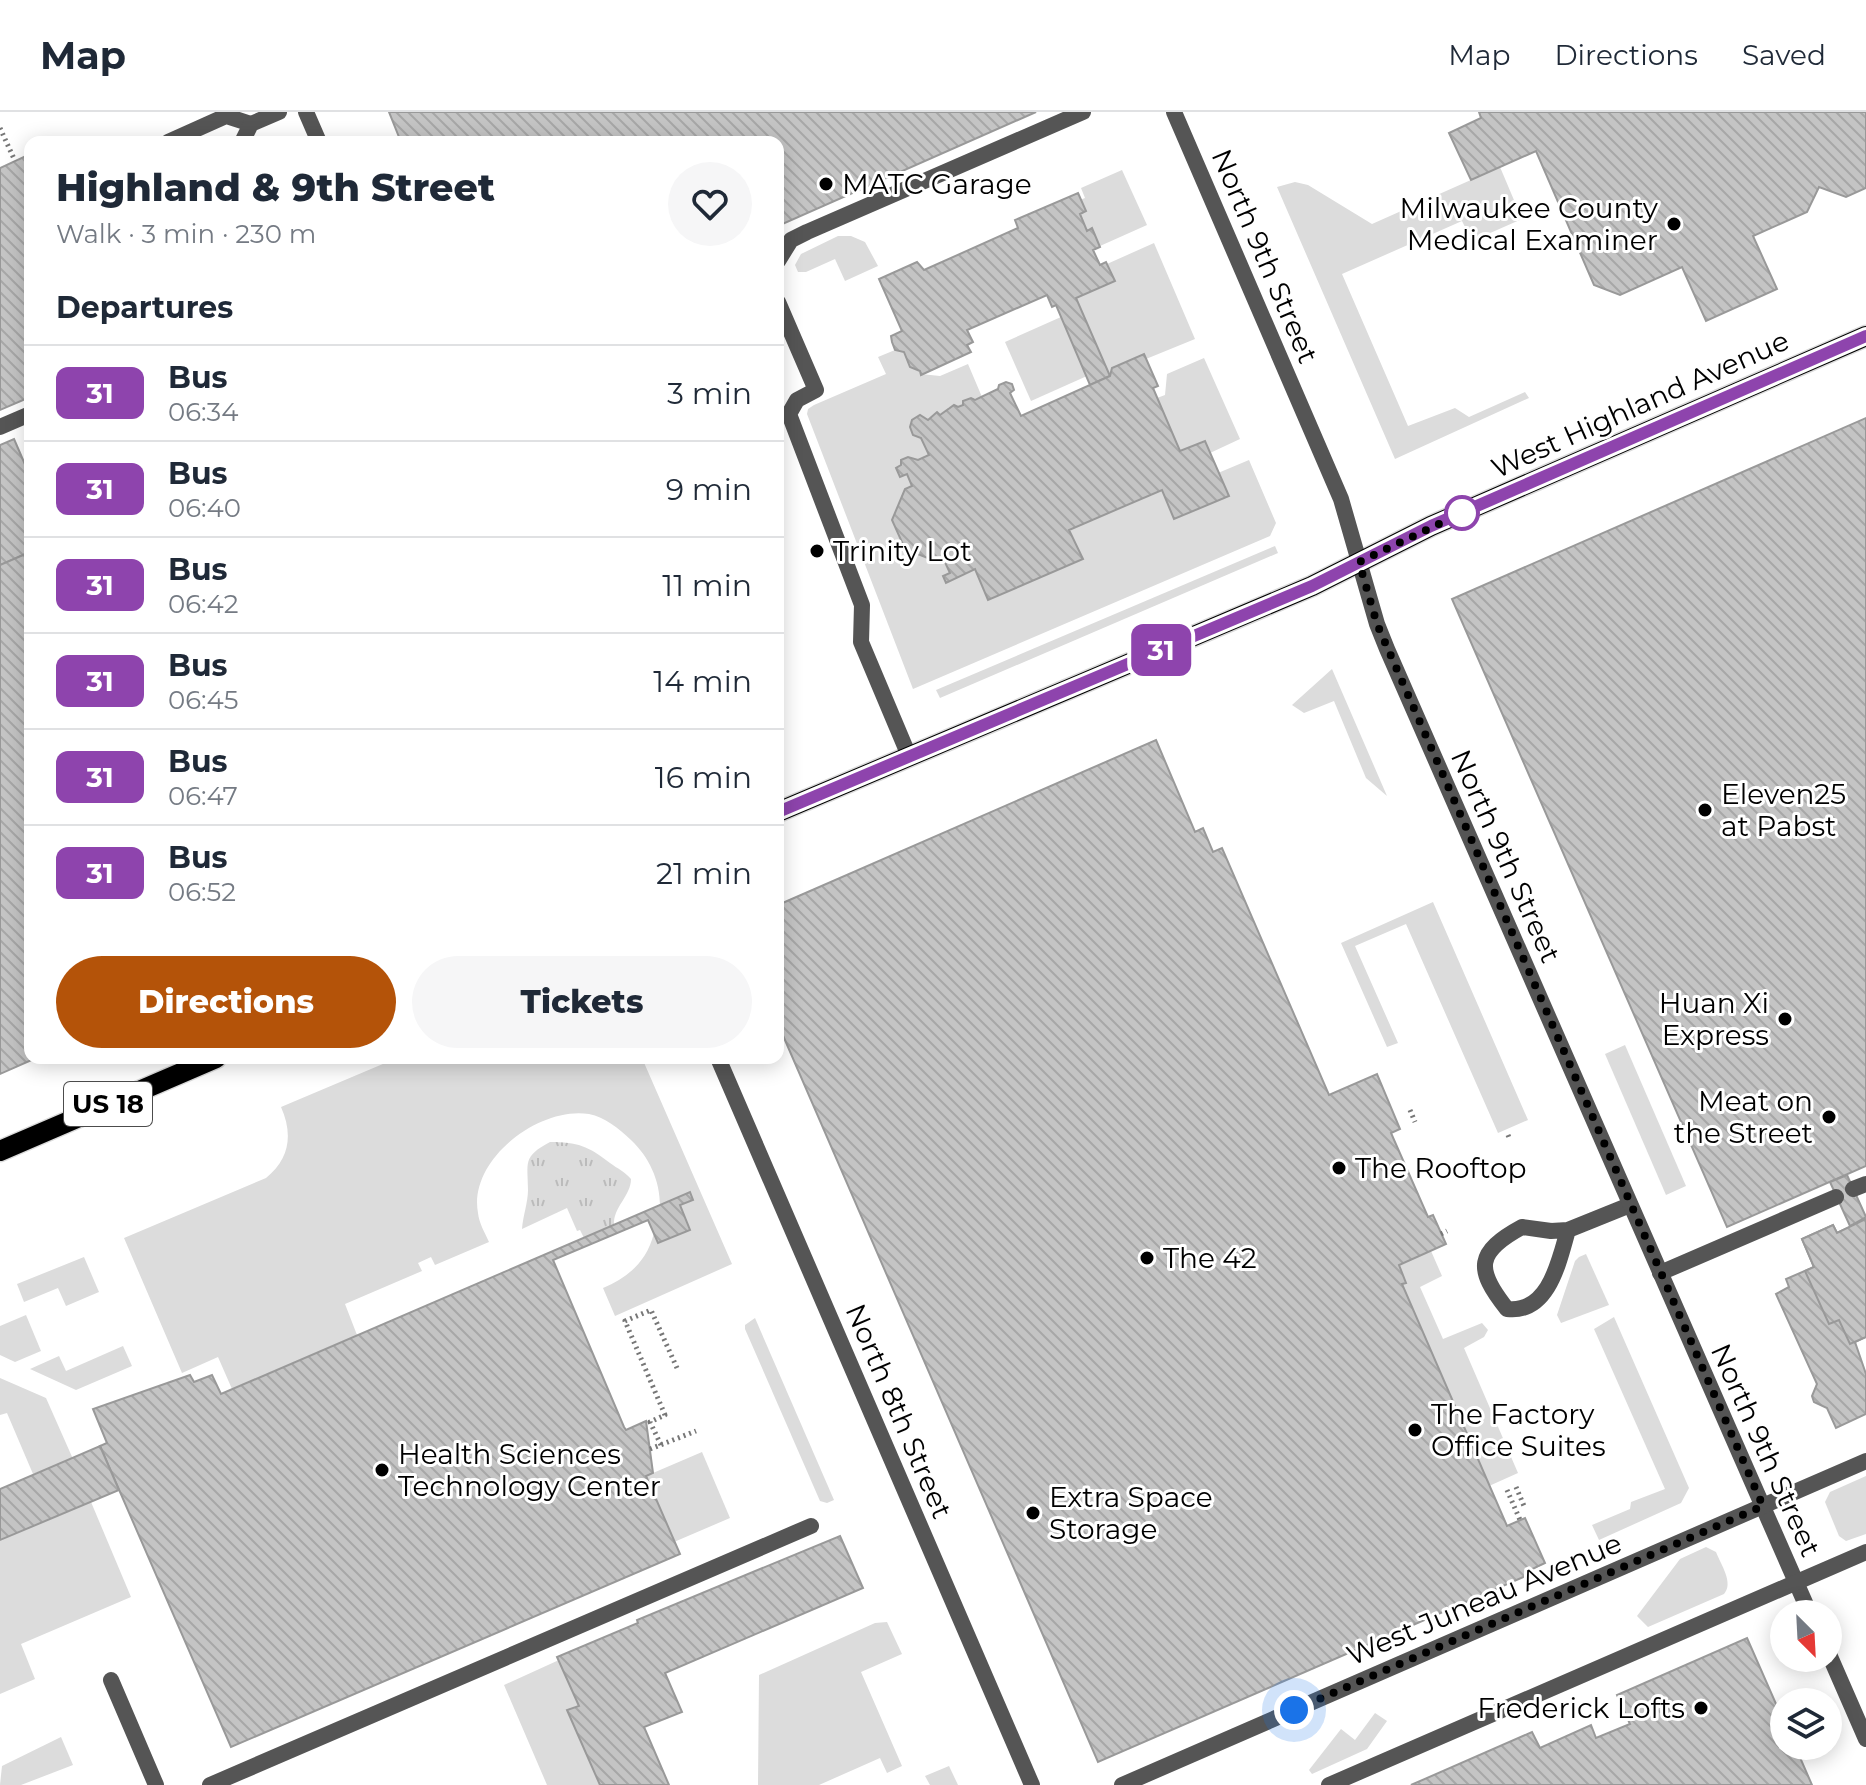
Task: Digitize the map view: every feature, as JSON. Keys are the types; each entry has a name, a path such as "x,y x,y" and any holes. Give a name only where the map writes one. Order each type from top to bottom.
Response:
{"main road":[{"name":"West Highland Avenue","path":"784,809 1312,586 1431,526 1866,336"},
{"name":"US 18","path":"0,1151 202,1064"}],"street":[{"path":"245,136 251,124 279,112"},
{"path":"306,112 316,136"},
{"path":"784,251 791,240 807,232 1083,112"},
{"name":"North 9th Street","path":"1174,112 1341,499 1387,649 1804,1600"},
{"path":"181,136 226,116 251,124"},
{"path":"784,316 816,390 797,400 789,414 862,605 861,642 909,756"},
{"path":"0,427 24,417"},
{"name":"North 8th Street","path":"721,1064 1032,1785"},
{"path":"1660,1273 1836,1197"},
{"path":"1568,1230 1555,1273 1541,1296 1519,1310 1507,1309 1490,1287 1485,1274 1486,1260 1492,1246 1522,1227 1568,1230 1630,1205"},
{"name":"West Juneau Avenue","path":"1122,1785 1866,1461"},
{"path":"210,1785 811,1526"},
{"path":"1329,1785 1866,1552"},
{"path":"1837,1672 1866,1739"},
{"path":"111,1680 156,1785"}],"path":[{"path":"0,128 15,161"},
{"path":"1410,1110 1415,1122"},
{"path":"661,1445 650,1422 665,1415 625,1321 651,1310 677,1368"},
{"path":"650,1449 696,1431"},
{"path":"1516,1487 1524,1506"},
{"path":"1507,1490 1520,1520"}],"green space":[{"path":"1500,167 1522,219 1472,241 1462,221 1342,274 1408,426 1455,408 1469,417 1525,392 1529,398 1395,459 1277,187 1295,182 1308,185 1372,224"},
{"path":"1122,170 1147,225 1100,246 1092,229 1087,231 1080,214 1080,200 1085,198 1081,188"},
{"path":"838,236 851,236 865,242 878,266 845,281 835,259 806,272 798,272 795,265 801,254"},
{"path":"1154,243 1195,339 1146,359 1143,354 1112,368 1110,376 1076,298 1114,281 1107,264"},
{"path":"1061,317 1087,376 1031,401 1005,342"},
{"path":"895,350 904,352 910,366 921,374 940,376 968,364 982,397 963,401 963,405 954,405 940,415 937,412 928,420 920,416 912,420 910,427 913,435 921,438 929,455 918,460 908,457 901,460 901,465 896,468 900,476 907,474 912,486 905,489 892,520 906,549 935,561 943,558 950,573 943,576 946,582 975,569 988,600 1082,559 1069,530 1162,490 1175,519 1228,496 1218,473 1249,460 1276,523 1270,536 913,689 807,414 814,405 886,374 878,357"},
{"path":"1204,358 1240,439 1210,453 1204,441 1180,451 1157,398 1165,395 1167,374"},
{"path":"1275,546 1278,553 940,698 936,690"},
{"path":"1332,669 1387,796 1366,778 1334,701 1304,713 1292,705"},
{"path":"1433,902 1528,1120 1498,1133 1406,924 1355,946 1398,1043 1387,1047 1341,943"},
{"path":"1625,1045 1686,1186 1666,1195 1605,1054"},
{"path":"383,1064 645,1064 732,1264 615,1316 603,1288 636,1267 647,1252 654,1233 659,1243 690,1230 680,1205 693,1199 690,1193 660,1206 652,1170 631,1140 600,1118 589,1114 569,1114 529,1128 496,1156 484,1174 478,1193 478,1213 489,1242 435,1265 431,1257 418,1263 422,1271 345,1304 357,1335 232,1389 218,1357 182,1373 124,1238 266,1178 280,1163 287,1146 287,1127 281,1107"},
{"path":"550,1142 575,1144 589,1149 631,1179 614,1225 584,1238 580,1230 577,1231 567,1208 522,1229 528,1195 528,1161"},
{"path":"1431,1251 1442,1276 1420,1287 1443,1339 1482,1323 1488,1330 1484,1337 1464,1348 1518,1473 1489,1486 1402,1284 1406,1282 1399,1265"},
{"path":"1586,1254 1609,1305 1561,1323 1557,1315 1575,1261"},
{"path":"84,1257 99,1292 66,1306 58,1288 24,1302 17,1284"},
{"path":"26,1315 41,1351 15,1362 0,1355 0,1326"},
{"path":"1614,1317 1689,1488 1681,1503 1599,1540 1592,1525 1630,1509 1631,1502 1665,1489 1594,1329"},
{"path":"755,1318 834,1500 827,1503 820,1501 745,1329 745,1325"},
{"path":"123,1346 132,1366 76,1390 30,1369 59,1356 66,1371"},
{"path":"0,1378 46,1398 73,1459 33,1474 7,1413 0,1415"},
{"path":"702,1452 730,1518 674,1542 646,1476"},
{"path":"1866,1476 1866,1534 1846,1541 1839,1536 1825,1502 1830,1492"},
{"path":"91,1502 131,1597 21,1644 35,1679 0,1694 0,1540"},
{"path":"1706,1547 1716,1552 1726,1574 1727,1590 1648,1627 1637,1616 1680,1559"},
{"path":"887,1622 902,1654 861,1672 902,1766 887,1773 880,1758 819,1785 758,1785 759,1675 875,1623"},
{"path":"559,1660 579,1706 568,1711 600,1785 547,1785 504,1685"},
{"path":"1375,1713 1387,1721 1367,1749 1312,1774 1309,1770 1341,1729 1355,1740"},
{"path":"61,1737 73,1765 21,1785 0,1785 2,1766"},
{"path":"949,1766 958,1785 930,1785 925,1776"}],"building":[{"name":"MATC Garage","path":"389,112 1036,112 784,223 784,136 399,136"},
{"name":"Milwaukee County Medical Examiner","path":"1479,112 1866,112 1866,188 1846,197 1819,187 1807,212 1753,236 1777,289 1706,321 1682,267 1620,295 1594,285 1536,151 1471,180 1449,133 1481,118"},
{"path":"24,157 24,400 0,410 0,168"},
{"path":"1078,193 1086,211 1080,214 1087,231 1092,228 1100,247 1093,250 1100,265 1106,262 1115,281 1076,298 1110,376 1090,385 1056,305 1052,307 1047,295 967,330 973,342 967,345 971,352 921,375 920,371 910,367 904,352 895,350 892,342 891,336 902,331 879,279 917,262 924,270 1018,228 1015,220"},
{"path":"1144,354 1158,386 1153,388 1180,451 1205,441 1229,496 1174,519 1162,490 1069,530 1083,559 988,600 975,569 946,583 943,576 950,573 943,558 935,561 905,549 892,520 905,489 912,486 907,474 900,477 896,468 901,465 901,460 908,457 918,460 929,455 921,438 913,435 910,427 912,420 920,415 928,420 937,412 940,415 954,405 963,405 963,401 975,400 1006,382 1012,384 1014,390 1010,393 1021,416 1110,376 1112,368"},
{"name":"Eleven25 at Pabst","path":"1866,418 1866,1166 1727,1227 1452,599"},
{"path":"14,439 24,462 24,555 0,565 0,445"},
{"path":"24,555 24,1063 0,1074 0,565"},
{"name":"The 42","path":"1156,740 1195,832 1203,828 1213,852 1222,848 1329,1095 1377,1074 1400,1129 1391,1133 1428,1217 1433,1215 1446,1244 1399,1265 1406,1283 1402,1284 1507,1526 1525,1518 1545,1563 1526,1572 1528,1575 1098,1762 784,1038 784,902"},
{"path":"1847,1175 1866,1217 1850,1226 1830,1182"},
{"name":"Health Sciences Technology Center","path":"690,1192 693,1200 680,1205 690,1230 658,1243 648,1220 553,1260 624,1427 626,1430 646,1421 653,1473 646,1476 680,1554 231,1747 100,1446 107,1443 93,1409 190,1375 194,1382 212,1375 221,1394"},
{"path":"1866,1219 1866,1337 1855,1342 1866,1374 1866,1414 1836,1428 1827,1408 1814,1402 1812,1396 1817,1384 1776,1294 1789,1287 1786,1279 1814,1267 1802,1239 1833,1225 1837,1233"},
{"path":"1866,1219 1866,1337 1850,1344 1839,1320 1829,1324 1805,1271 1814,1267 1802,1239 1833,1225 1837,1233"},
{"path":"100,1446 119,1490 0,1540 0,1489"},
{"path":"840,1536 863,1588 665,1673 682,1712 644,1727 669,1785 600,1785 567,1710 579,1706 557,1657 638,1623 637,1620"},
{"name":"Frederick Lofts","path":"1747,1638 1770,1690 1770,1760 1801,1760 1812,1785 1411,1785 1532,1732 1540,1748 1591,1725 1596,1738 1630,1724 1617,1695"}],"bus line":[{"name":"31","path":"784,809 1312,586 1431,526 1866,336"}],"place":[{"name":"MATC Garage","path":"826,184"},
{"name":"Milwaukee County Medical Examiner","path":"1674,224"},
{"name":"Trinity Lot","path":"817,551"},
{"name":"Eleven25 at Pabst","path":"1705,810"},
{"name":"Huan Xi Express","path":"1785,1019"},
{"name":"Meat on the Street","path":"1829,1117"},
{"name":"The Rooftop","path":"1339,1168"},
{"name":"The 42","path":"1147,1258"},
{"name":"The Factory Office Suites","path":"1415,1430"},
{"name":"Health Sciences Technology Center","path":"382,1470"},
{"name":"Extra Space Storage","path":"1033,1513"},
{"name":"Frederick Lofts","path":"1701,1708"}],"route":[{"path":"1294,1710 1763,1506 1377,624 1359,562 1462,513"}]}
